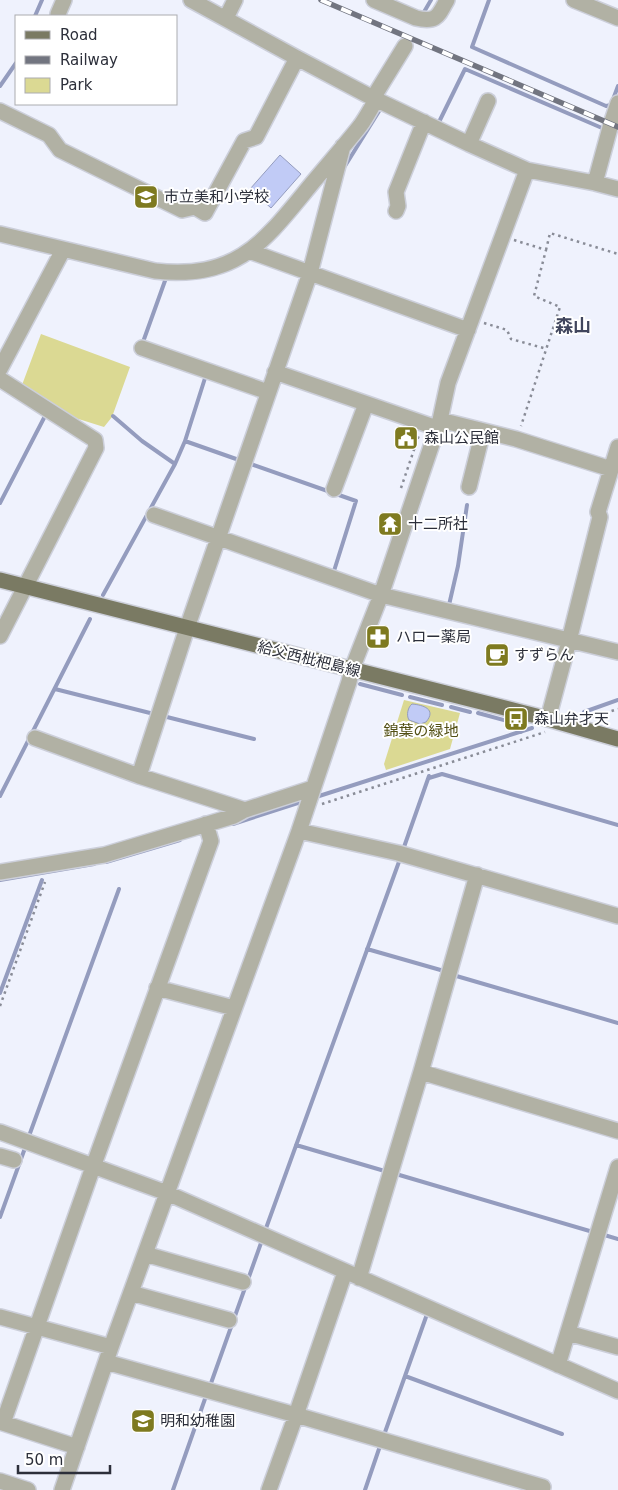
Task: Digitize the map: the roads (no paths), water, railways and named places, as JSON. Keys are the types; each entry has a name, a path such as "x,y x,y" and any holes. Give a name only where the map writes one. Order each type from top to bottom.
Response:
{"main road":[{"name":"給父西枇杷島線","path":"0,580 352,669 618,739"}],"street":[{"path":"58,14 64,0"},
{"path":"192,0 375,99 527,170 618,188"},
{"path":"226,18 235,0"},
{"path":"374,0 424,20 438,17 447,0"},
{"path":"574,0 618,18"},
{"path":"0,234 155,271 194,272 214,268 233,261 249,251 275,228 361,124 406,46"},
{"path":"0,111 49,135 60,150 182,210 195,207 205,213 244,141 256,137 297,58"},
{"path":"469,144 488,101"},
{"path":"595,182 618,103"},
{"path":"396,211 398,206 396,192 424,122"},
{"path":"139,776 187,628 310,273 343,146"},
{"path":"62,1490 111,1347 299,831 352,669 381,595 433,424 527,170"},
{"path":"0,370 63,250"},
{"path":"249,251 470,325"},
{"path":"142,348 268,392"},
{"path":"275,372 366,404 433,424 483,431 516,439 611,469"},
{"path":"0,379 95,440 96,448 0,636"},
{"path":"334,489 366,404"},
{"path":"469,487 483,431"},
{"path":"548,720 600,517 598,512 618,446"},
{"path":"154,515 381,595 618,652"},
{"path":"35,738 139,776 245,810"},
{"path":"0,872 104,855 208,830 245,810 312,790"},
{"path":"77,1447 1,1422 157,988 208,830"},
{"path":"299,831 398,852 618,916"},
{"path":"359,1278 421,1072 477,874"},
{"path":"157,988 234,1008"},
{"path":"421,1072 618,1131"},
{"path":"0,1132 167,1193 618,1391"},
{"path":"558,1365 618,1167"},
{"path":"145,1254 243,1282"},
{"path":"269,1490 345,1272"},
{"path":"131,1293 229,1320"},
{"path":"0,1317 111,1347"},
{"path":"568,1333 618,1348"},
{"path":"106,1362 543,1486"},
{"path":"0,1482 28,1490"}],"water":[{"path":"280,155 301,174 271,208 250,189"},
{"path":"412,704 420,705 429,711 429,718 426,722 420,724 409,720 408,711"}],"waterway":[{"path":"35,15 42,0"},
{"path":"424,12 431,0"},
{"path":"489,0 472,47 606,106 611,105 618,86"},
{"path":"0,86 15,64"},
{"path":"439,122 465,69 602,128"},
{"path":"345,166 381,108"},
{"path":"146,343 143,342 166,278 170,278"},
{"path":"103,595 175,464 185,441 206,375"},
{"path":"0,503 45,416"},
{"path":"113,416 142,441 175,464"},
{"path":"185,441 239,460"},
{"path":"249,467 251,464 356,501 334,571 337,573"},
{"path":"449,605 458,566 467,505"},
{"path":"0,796 90,619"},
{"path":"360,684 402,695"},
{"path":"55,689 154,714"},
{"path":"410,697 442,705"},
{"path":"584,712 618,700"},
{"path":"451,707 470,712"},
{"path":"478,713 518,724 521,732"},
{"path":"163,715 254,739"},
{"path":"316,797 532,728"},
{"path":"429,778 442,774 618,825"},
{"path":"404,847 429,776"},
{"path":"233,824 304,801"},
{"path":"106,862 180,840"},
{"path":"265,1231 400,859"},
{"path":"0,880 94,864"},
{"path":"0,993 42,880"},
{"path":"29,1136 119,889"},
{"path":"367,949 444,971"},
{"path":"453,977 453,975 618,1023"},
{"path":"296,1145 388,1172"},
{"path":"0,1217 25,1148"},
{"path":"396,1174 593,1232"},
{"path":"601,1234 618,1239"},
{"path":"210,1386 261,1243"},
{"path":"384,1435 426,1317"},
{"path":"405,1376 562,1434"},
{"path":"173,1490 206,1396"},
{"path":"365,1490 380,1446"}],"railway":[{"path":"321,0 618,127"}],"place":[{"name":"市立美和小学校","path":"146,197"},
{"name":"森山公民館","path":"406,438"},
{"name":"十二所社","path":"390,524"},
{"name":"ハロー薬局","path":"378,637"},
{"name":"すずらん","path":"497,655"},
{"name":"森山弁才天","path":"516,719"},
{"name":"明和幼稚園","path":"143,1421"}],"district":[{"name":"森山","path":"573,325"}],"park label":[{"name":"錦葉の緑地","path":"421,731"}]}
